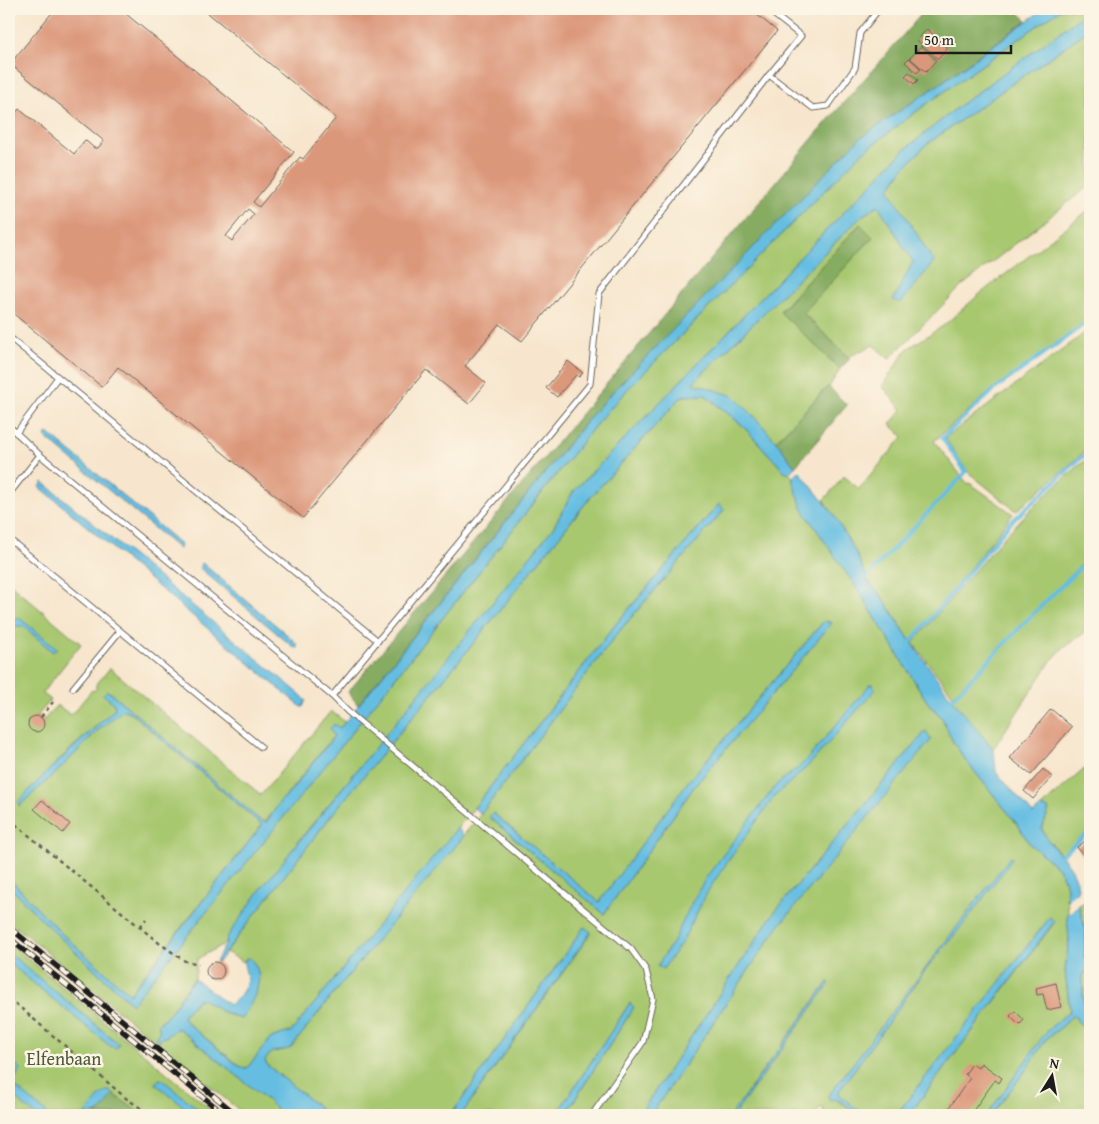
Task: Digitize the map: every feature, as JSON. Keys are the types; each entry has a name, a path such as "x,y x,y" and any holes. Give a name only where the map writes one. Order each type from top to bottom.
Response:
{"lane":[{"path":"332,696 590,384 599,294 801,36 767,9"},
{"path":"769,75 813,108 828,106 855,68 860,32 880,9"},
{"path":"9,338 378,641"},
{"path":"16,433 58,377"},
{"path":"9,426 40,455 332,696 396,753 630,948 646,970 653,999 643,1042 592,1115"},
{"path":"9,494 40,455"},
{"path":"9,539 261,747"},
{"path":"73,688 120,630"}],"path":[{"path":"42,717 54,702"},
{"path":"9,819 159,943 185,961 199,964"},
{"path":"140,927 146,919"},
{"path":"9,998 127,1099 151,1115"}],"green space":[{"path":"926,9 1014,9 1027,20 938,85 860,138 593,413 358,705 348,692 818,132"},
{"path":"1061,9 1090,10 959,106 903,151 573,492 553,528 425,688 300,839 227,937 226,943 197,959 195,979 169,1014 160,1022 159,1033 166,1037 175,1029 180,1029 267,1100 282,1115 245,1115 9,921 9,886 52,930 132,1004 388,687 598,422 627,390 861,154 921,108"},
{"path":"1090,29 1090,185 963,285 889,359 873,345 848,357 802,313 873,237 860,224 780,311 840,369 829,387 776,441 751,413 693,383 861,217 878,205 903,169 927,144"},
{"path":"1090,209 1090,321 994,388 934,441 967,483 1013,514 911,642 881,595 865,579 865,574 856,553 824,500 844,476 859,489 903,437 890,424 902,410 882,386 907,349 943,326 981,293"},
{"path":"860,224 873,237 803,313 850,359 840,369 780,312"},
{"path":"1090,329 1090,447 1016,511 968,472 945,438"},
{"path":"828,386 847,405 795,467 776,441"},
{"path":"705,395 742,425 784,471 793,477 793,482 928,703 942,718 953,742 1018,825 1029,843 1057,867 1067,887 1069,941 1065,971 1070,1011 1050,1028 987,1115 909,1115 1054,923 1050,918 896,1115 865,1115 841,1098 838,1091 835,1099 860,1115 820,1115 824,1110 821,1107 815,1115 734,1115 829,984 828,982 731,1115 651,1115 775,931 926,731 773,914 639,1115 565,1115 634,1007 630,1003 556,1115 461,1115 591,933 584,927 451,1115 328,1115 266,1064 265,1060 272,1052 289,1049 294,1044 481,814 617,634 724,510 719,504 615,625 474,808 292,1031 271,1038 247,1068 241,1067 186,1022 183,1017 198,999 202,999 221,1011 240,1019 257,990 246,958 244,962 226,952 334,812 468,650 589,499 682,396","holes":["824,621 831,622 694,787 604,914 493,813 599,903 687,783"]},
{"path":"1090,457 1090,555 953,695 913,643 997,545 1065,477"},
{"path":"1090,560 1090,629 1063,648 1051,661 993,749 952,699 1032,616"},
{"path":"9,583 81,644 42,693 51,700 38,715 44,720 57,705 71,715 92,690 94,691 97,687 95,686 110,668 261,795 331,711 345,722 265,822 261,821 111,693 106,691 115,709 40,779 19,806 59,770 96,732 122,710 130,712 262,825 129,994 62,934 9,878"},
{"path":"1090,764 1090,832 1062,855 1047,839 1042,829 1049,809 1041,807"},
{"path":"1090,899 1090,956 1084,959 1086,932 1079,905"},
{"name":"Elfenbaan","path":"9,943 218,1115 9,1115"},
{"path":"1090,969 1090,1009 1086,1009 1083,996 1083,974"},
{"path":"1073,1015 1085,1030 1090,1048 1090,1115 991,1115 1024,1073 1046,1039"},
{"path":"113,1094 143,1115 96,1115 103,1109"}],"water":[{"path":"1044,9 1061,9 921,108 861,154 627,390 598,422 334,755 132,1004 52,930 9,886 9,878 62,934 130,994 262,825 130,712 123,710 96,732 59,770 19,806 18,802 46,773 115,709 114,704 103,694 106,691 111,693 261,821 267,822 281,800 287,796 334,736 330,729 334,724 340,728 593,413 620,384 860,138"},
{"path":"1090,10 1090,29 927,144 903,169 889,189 934,262 901,303 893,300 913,262 878,205 861,217 693,383 734,396 776,441 795,467 789,473 784,471 742,425 705,395 682,396 589,499 468,650 334,812 218,962 216,962 226,943 227,937 263,886 553,528 573,492 903,151 959,106"},
{"path":"48,433 176,540 181,546 179,549 45,437"},
{"path":"799,471 832,512 856,553 869,583 881,595 911,642 952,699 994,750 996,772 1033,814 1041,807 1049,809 1042,829 1052,845 1069,865 1077,881 1078,891 1066,900 1067,887 1057,867 1029,843 1018,825 966,761 953,742 942,718 928,703 860,593 803,510 793,482 793,477"},
{"path":"43,482 301,695 306,700 303,707 40,487"},
{"path":"719,504 724,510 617,634 481,814 474,808 615,625"},
{"path":"202,563 291,638 297,644 297,648 286,641 202,570 199,567"},
{"path":"18,617 57,648 53,652 23,626 17,626 9,636 9,627"},
{"path":"824,621 832,623 694,787 604,914 489,817 493,813 599,902 687,783"},
{"path":"871,683 876,689 810,764 775,796 708,891 682,942 663,969 657,966 674,940 707,876 777,784 809,757"},
{"path":"926,731 931,740 775,931 651,1115 639,1115 773,914"},
{"path":"457,828 464,836 294,1044 289,1049 272,1052 265,1060 267,1065 328,1115 282,1115 267,1100 178,1028 166,1037 162,1037 159,1041 155,1038 160,1030 158,1025 169,1014 193,980 196,980 229,1005 235,1000 241,994 247,982 244,962 248,957 255,964 259,980 250,1005 241,1019 221,1011 202,999 198,999 183,1017 186,1022 236,1064 247,1068 271,1038 292,1031"},
{"path":"1010,857 1012,858 1011,861 966,921 928,967 839,1091 840,1096 865,1115 856,1112 835,1099 830,1100 828,1098 829,1095"},
{"path":"1079,905 1086,932 1084,958 1090,956 1090,969 1083,974 1083,996 1086,1009 1090,1009 1090,1040 1088,1043 1085,1030 1073,1015 1046,1039 1024,1073 991,1115 987,1115 1041,1039 1050,1028 1070,1011 1065,971 1069,941 1067,915"},
{"path":"1050,917 1054,922 909,1115 896,1115"},
{"path":"584,927 591,932 461,1115 451,1115"},
{"path":"9,953 119,1044 118,1047 110,1046 9,963"},
{"path":"828,982 830,983 734,1115 731,1115"},
{"path":"630,1003 634,1007 565,1115 556,1115"},
{"path":"9,1057 21,1069 13,1081 13,1085 49,1115 35,1115 9,1093"},
{"path":"159,1079 163,1080 205,1115 194,1115 157,1085 156,1083"},
{"path":"106,1091 110,1091 113,1094 105,1107 95,1114 85,1115 99,1097"}],"building":[{"path":"55,9 120,9 294,152 253,202 259,207 300,157 303,159 336,118 203,9 750,9 777,31 522,341 499,324 465,366 486,383 469,404 426,370 303,518 118,367 102,387 9,310 9,121 19,109 74,154 85,140 94,148 98,148 104,141 10,64","holes":["248,209 254,214 232,241 226,236"]},
{"path":"927,29 948,48 938,59 917,40"},
{"path":"921,46 936,60 926,72 910,58"},
{"path":"909,58 921,69 917,73 905,62"},
{"path":"909,72 918,80 914,84 905,76"},
{"path":"568,361 583,373 579,377 576,375 557,397 546,388"},
{"path":"1051,709 1072,727 1031,775 1010,758"},
{"path":"33,716 39,716 44,721 42,730 33,732 28,727 28,721"},
{"path":"1043,769 1052,777 1033,799 1024,791"},
{"path":"42,800 70,824 63,833 34,809"},
{"path":"1088,839 1090,842 1090,856 1086,859 1077,847"},
{"path":"215,962 221,965 224,971 221,977 215,980 209,977 206,971 209,965"},
{"path":"1056,983 1061,1007 1047,1010 1043,994 1037,995 1036,988"},
{"path":"1015,1011 1024,1020 1019,1025 1010,1016"},
{"path":"981,1063 1002,1078 999,1083 995,1080 970,1115 944,1115 970,1078 965,1074 972,1064 978,1068"}],"waterway":[{"path":"865,579 966,472 942,438 995,389 1090,320"},
{"path":"911,642 1009,524 1090,451"},
{"path":"952,699 1031,616 1090,558"},
{"path":"1062,855 1090,831"}],"railway":[{"path":"9,927 237,1115"},
{"path":"9,938 225,1115"}]}
